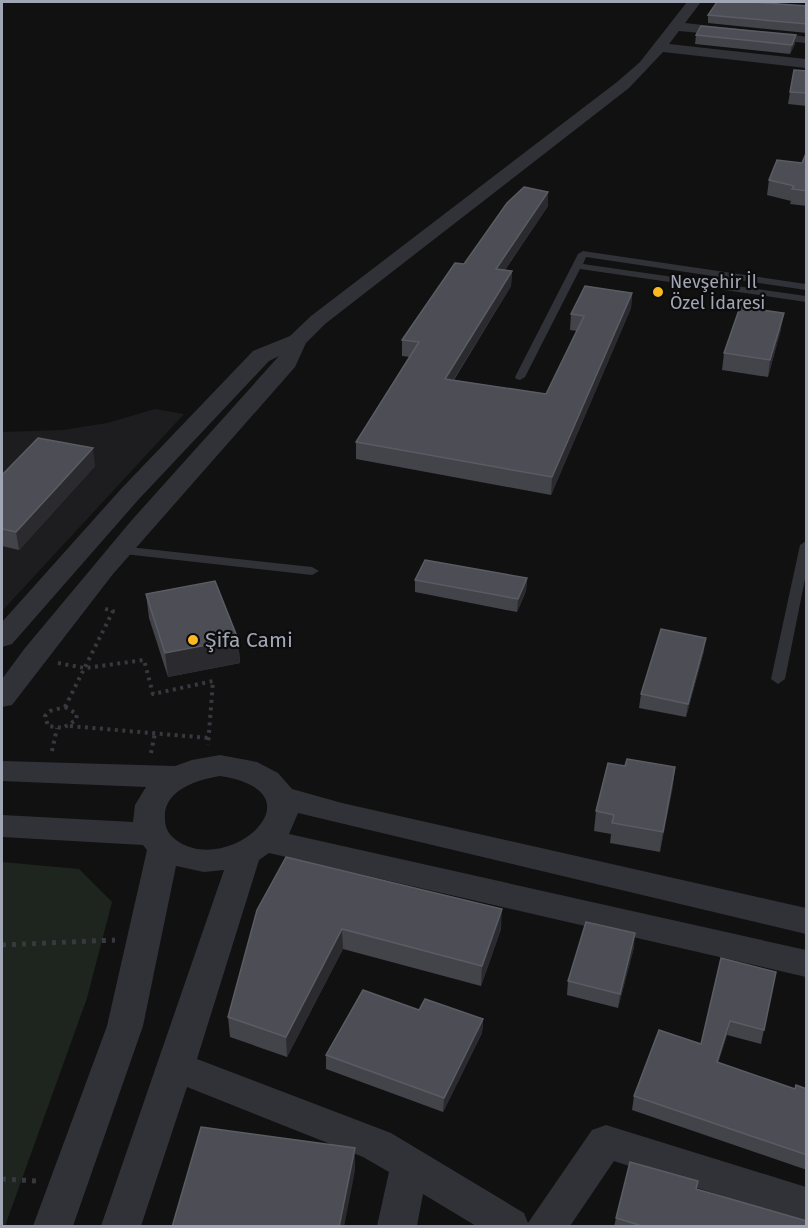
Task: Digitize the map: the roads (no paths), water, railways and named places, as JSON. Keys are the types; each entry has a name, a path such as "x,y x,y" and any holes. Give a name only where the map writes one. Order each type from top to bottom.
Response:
{"street":[{"path":"2,638 130,494 261,356 297,340 318,320 623,85 645,65 694,2"},
{"path":"658,47 799,63 804,35 675,26"},
{"path":"2,698 76,601 287,362 297,340"},
{"path":"53,1227 125,1026 144,939 158,841 148,819 151,804 160,789 208,752 258,773 273,783 282,797 282,820 256,847 121,1227"},
{"path":"2,771 176,777"},
{"path":"282,797 342,814 798,916"},
{"path":"2,826 158,841 181,856 201,860 224,860 256,847 807,964"},
{"path":"176,1067 341,1129 410,1163 510,1227"},
{"path":"547,1227 606,1142 807,1205"},
{"path":"397,1227 410,1163"}],"lane":[{"path":"520,376 583,254 807,287"},
{"path":"577,266 807,299"},
{"path":"778,679 807,544"},
{"path":"120,550 312,571"}],"place":[{"name":"Nevşehir İl Özel İdaresi","path":"658,292"},
{"name":"Şifa Cami","path":"193,640"}]}
